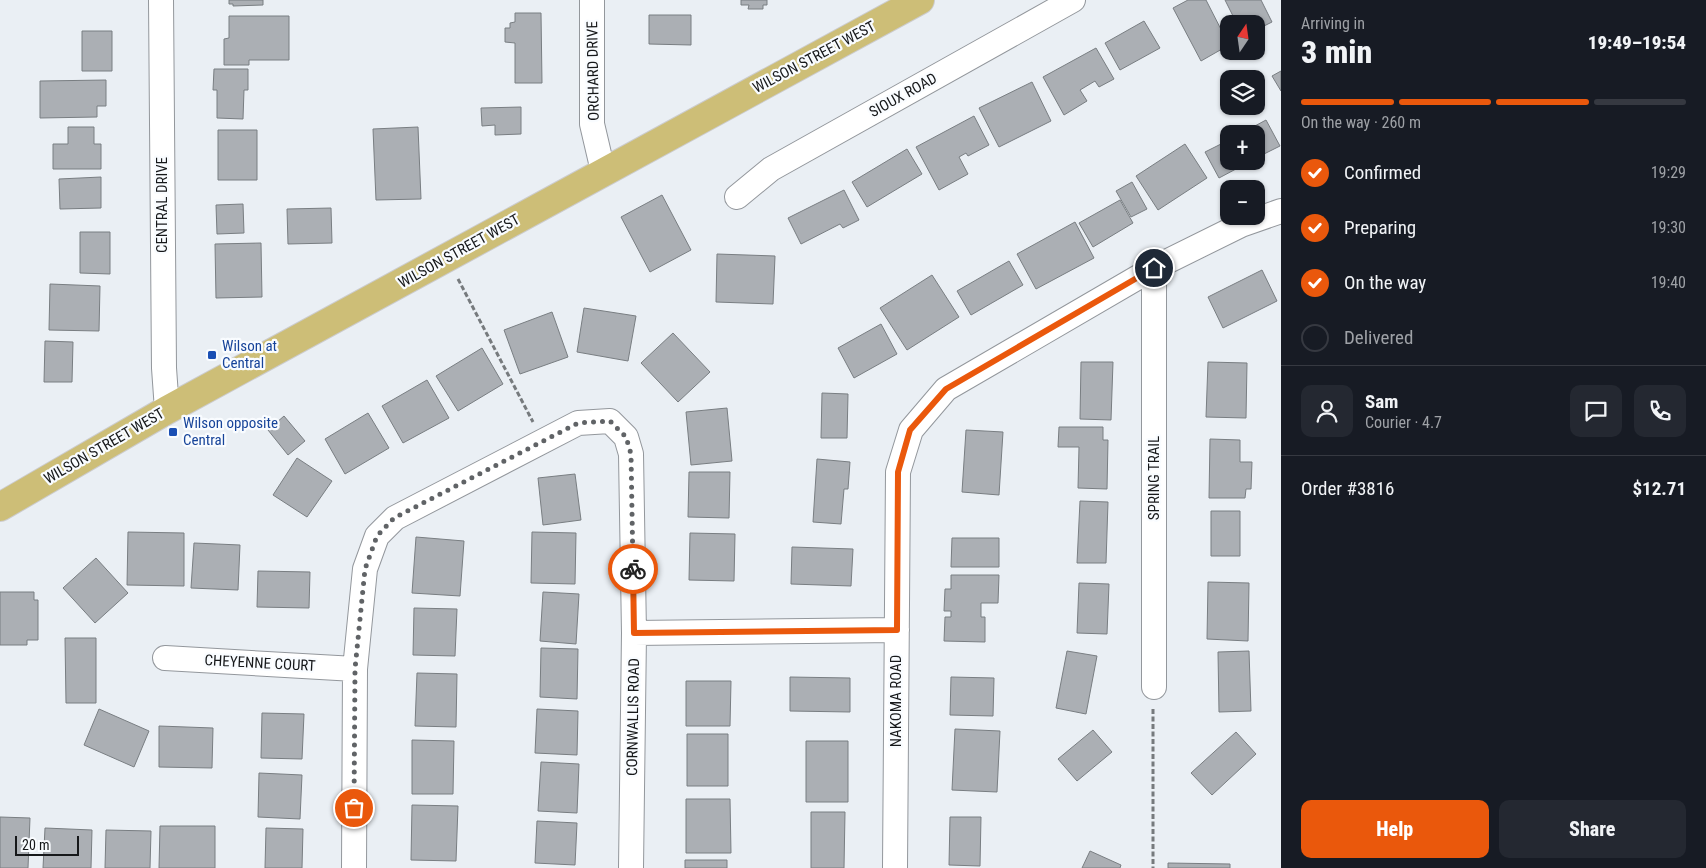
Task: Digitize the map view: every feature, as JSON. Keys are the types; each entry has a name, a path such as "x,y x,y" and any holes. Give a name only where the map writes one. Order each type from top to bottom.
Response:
{"main road":[{"name":"WILSON STREET WEST","path":"0,507 166,410 448,258 603,170 920,0"}],"street":[{"name":"CENTRAL DRIVE","path":"161,0 166,410"},
{"name":"ORCHARD DRIVE","path":"592,0 592,124 603,170"},
{"name":"SIOUX ROAD","path":"737,197 771,169 1074,0"},
{"name":"NAKOMA ROAD","path":"895,868 898,472 910,430 946,389 1154,268 1241,224 1281,211"},
{"name":"SPRING TRAIL","path":"1154,268 1154,687"},
{"name":"CORNWALLIS ROAD","path":"354,868 355,669 365,569 377,536 394,518 578,423 610,421 626,437 631,454 634,633 631,868"},
{"path":"634,633 897,630"},
{"name":"CHEYENNE COURT","path":"165,658 355,669"}],"path":[{"path":"448,258 543,441"},
{"path":"1153,868 1151,723 1154,687"}],"building":[{"path":"229,0 263,0 263,5 233,6 233,4 229,4"},
{"path":"741,0 767,0 767,5 763,5 763,9 748,9 749,5 741,5"},
{"path":"1188,0 1206,0 1220,27 1220,50 1201,61 1173,8"},
{"path":"1225,0 1261,0 1272,22 1265,26 1265,15 1232,15"},
{"path":"515,13 541,13 542,83 515,83 515,43 505,42 505,28 510,28 510,23 515,22"},
{"path":"649,15 691,15 691,45 649,44"},
{"path":"229,16 289,16 289,60 249,60 249,65 224,65 224,39 229,38"},
{"path":"1144,21 1160,48 1120,70 1105,43"},
{"path":"82,31 112,31 112,71 82,71"},
{"path":"1096,48 1114,79 1099,87 1095,81 1080,90 1087,101 1064,115 1043,77"},
{"path":"214,69 248,69 248,90 244,90 243,119 217,118 217,90 213,90"},
{"path":"1281,71 1281,91 1272,76"},
{"path":"106,80 106,106 97,106 97,117 40,118 40,81"},
{"path":"1032,82 1051,121 999,147 979,108"},
{"path":"521,107 521,134 495,135 495,125 482,126 481,108"},
{"path":"974,116 989,145 968,156 966,153 959,157 968,174 939,190 916,147"},
{"path":"1266,120 1280,146 1265,154 1265,125 1257,125"},
{"path":"68,127 94,127 94,144 101,144 101,169 53,169 53,144 68,144"},
{"path":"418,127 421,199 376,200 373,129"},
{"path":"218,130 257,130 257,180 218,180"},
{"path":"1185,144 1207,178 1158,210 1136,176"},
{"path":"1220,144 1220,170 1234,170 1219,178 1205,152"},
{"path":"907,149 922,174 867,207 852,182"},
{"path":"101,177 101,208 60,209 59,179"},
{"path":"1132,182 1147,209 1131,217 1116,191"},
{"path":"844,190 859,220 843,228 840,224 801,244 788,218"},
{"path":"662,195 691,250 650,272 621,217"},
{"path":"1120,200 1133,223 1093,247 1079,223"},
{"path":"243,204 244,233 217,234 216,205"},
{"path":"331,208 332,243 288,244 287,209"},
{"path":"1075,222 1094,258 1036,289 1017,254"},
{"path":"80,232 110,232 110,274 80,273"},
{"path":"261,243 262,297 216,298 215,244"},
{"path":"717,254 775,256 773,304 716,302"},
{"path":"1009,261 1023,285 971,315 957,291"},
{"path":"1262,270 1277,301 1223,328 1208,297"},
{"path":"932,275 959,317 907,350 880,308"},
{"path":"50,284 100,286 99,331 49,330"},
{"path":"584,308 636,316 628,361 577,352"},
{"path":"552,312 568,357 520,374 504,330"},
{"path":"881,324 897,354 854,378 838,348"},
{"path":"673,333 710,372 678,402 641,363"},
{"path":"45,341 73,342 72,382 44,382"},
{"path":"482,348 503,384 458,411 436,376"},
{"path":"1081,362 1113,362 1111,420 1080,419"},
{"path":"1208,362 1247,363 1246,418 1206,417"},
{"path":"427,380 449,418 403,443 382,406"},
{"path":"822,393 848,394 847,438 821,438"},
{"path":"727,408 732,461 691,465 686,412"},
{"path":"368,413 389,448 345,474 325,439"},
{"path":"284,416 305,441 288,455 268,430"},
{"path":"1059,427 1103,427 1103,440 1108,440 1107,489 1078,488 1079,447 1058,447"},
{"path":"966,430 1003,432 999,495 962,492"},
{"path":"1210,439 1240,440 1240,462 1252,462 1251,489 1246,489 1245,498 1209,498"},
{"path":"297,458 332,481 307,517 273,495"},
{"path":"817,459 850,462 848,489 844,489 841,524 813,522"},
{"path":"689,472 730,472 729,518 688,517"},
{"path":"575,474 581,520 543,525 538,478"},
{"path":"1080,501 1108,502 1106,563 1077,563"},
{"path":"1211,511 1240,511 1240,556 1211,556"},
{"path":"128,532 184,533 184,586 127,585"},
{"path":"532,532 576,533 575,584 531,583"},
{"path":"690,533 735,534 734,581 689,580"},
{"path":"416,537 464,541 460,596 412,593"},
{"path":"952,538 999,538 999,567 951,567"},
{"path":"194,543 240,545 238,590 191,588"},
{"path":"792,547 853,549 851,586 791,584"},
{"path":"96,558 128,593 95,623 63,588"},
{"path":"258,571 310,572 309,608 257,607"},
{"path":"951,575 999,575 998,603 981,603 981,617 985,617 985,642 944,641 945,617 951,617 951,611 944,611 945,589 951,589"},
{"path":"1208,582 1249,583 1248,641 1207,639"},
{"path":"1079,583 1109,584 1107,634 1077,633"},
{"path":"0,592 34,592 34,600 38,600 38,640 27,640 27,645 0,645"},
{"path":"543,592 579,594 576,644 540,641"},
{"path":"414,608 457,609 455,656 413,655"},
{"path":"65,638 96,638 96,703 66,703"},
{"path":"541,648 578,649 577,699 540,697"},
{"path":"1067,651 1097,656 1086,714 1056,708"},
{"path":"1249,651 1251,711 1219,712 1218,652"},
{"path":"417,673 457,674 456,727 415,726"},
{"path":"790,677 850,678 850,712 790,711"},
{"path":"951,677 994,678 993,716 950,715"},
{"path":"686,681 731,681 730,726 686,726"},
{"path":"99,709 149,731 134,767 84,745"},
{"path":"537,709 578,711 577,755 535,753"},
{"path":"262,713 304,714 302,759 261,758"},
{"path":"159,726 213,728 212,768 159,767"},
{"path":"955,729 1000,731 997,792 952,790"},
{"path":"1093,730 1112,752 1077,781 1058,759"},
{"path":"1236,732 1256,754 1212,795 1191,773"},
{"path":"687,734 728,734 728,786 687,786"},
{"path":"412,740 454,741 453,794 412,794"},
{"path":"806,741 848,741 848,802 806,802"},
{"path":"541,762 579,764 577,813 538,811"},
{"path":"259,773 302,775 300,819 258,817"},
{"path":"686,799 730,799 731,853 686,853"},
{"path":"412,805 458,806 456,861 411,860"},
{"path":"811,812 845,812 844,868 811,868"},
{"path":"0,817 30,818 28,868 0,868"},
{"path":"950,817 981,817 980,866 949,865"},
{"path":"537,821 577,823 575,865 535,863"},
{"path":"160,826 215,826 215,868 159,868"},
{"path":"45,828 92,830 91,868 43,868"},
{"path":"266,828 303,829 302,868 265,868"},
{"path":"106,830 151,831 150,868 105,868"},
{"path":"1090,851 1121,865 1120,868 1082,868"},
{"path":"685,860 727,860 727,868 685,868"},
{"path":"1168,863 1230,864 1230,868 1168,868"}],"way so far":[{"path":"354,808 355,669 365,569 377,536 394,518 578,423 610,421 626,437 631,454 633,569"}],"place":[{"name":"Wilson at Central","path":"212,355"},
{"name":"Wilson opposite Central","path":"173,432"}],"route":[{"path":"633,569 634,633 897,630 898,472 910,430 946,389 1154,268"}]}
